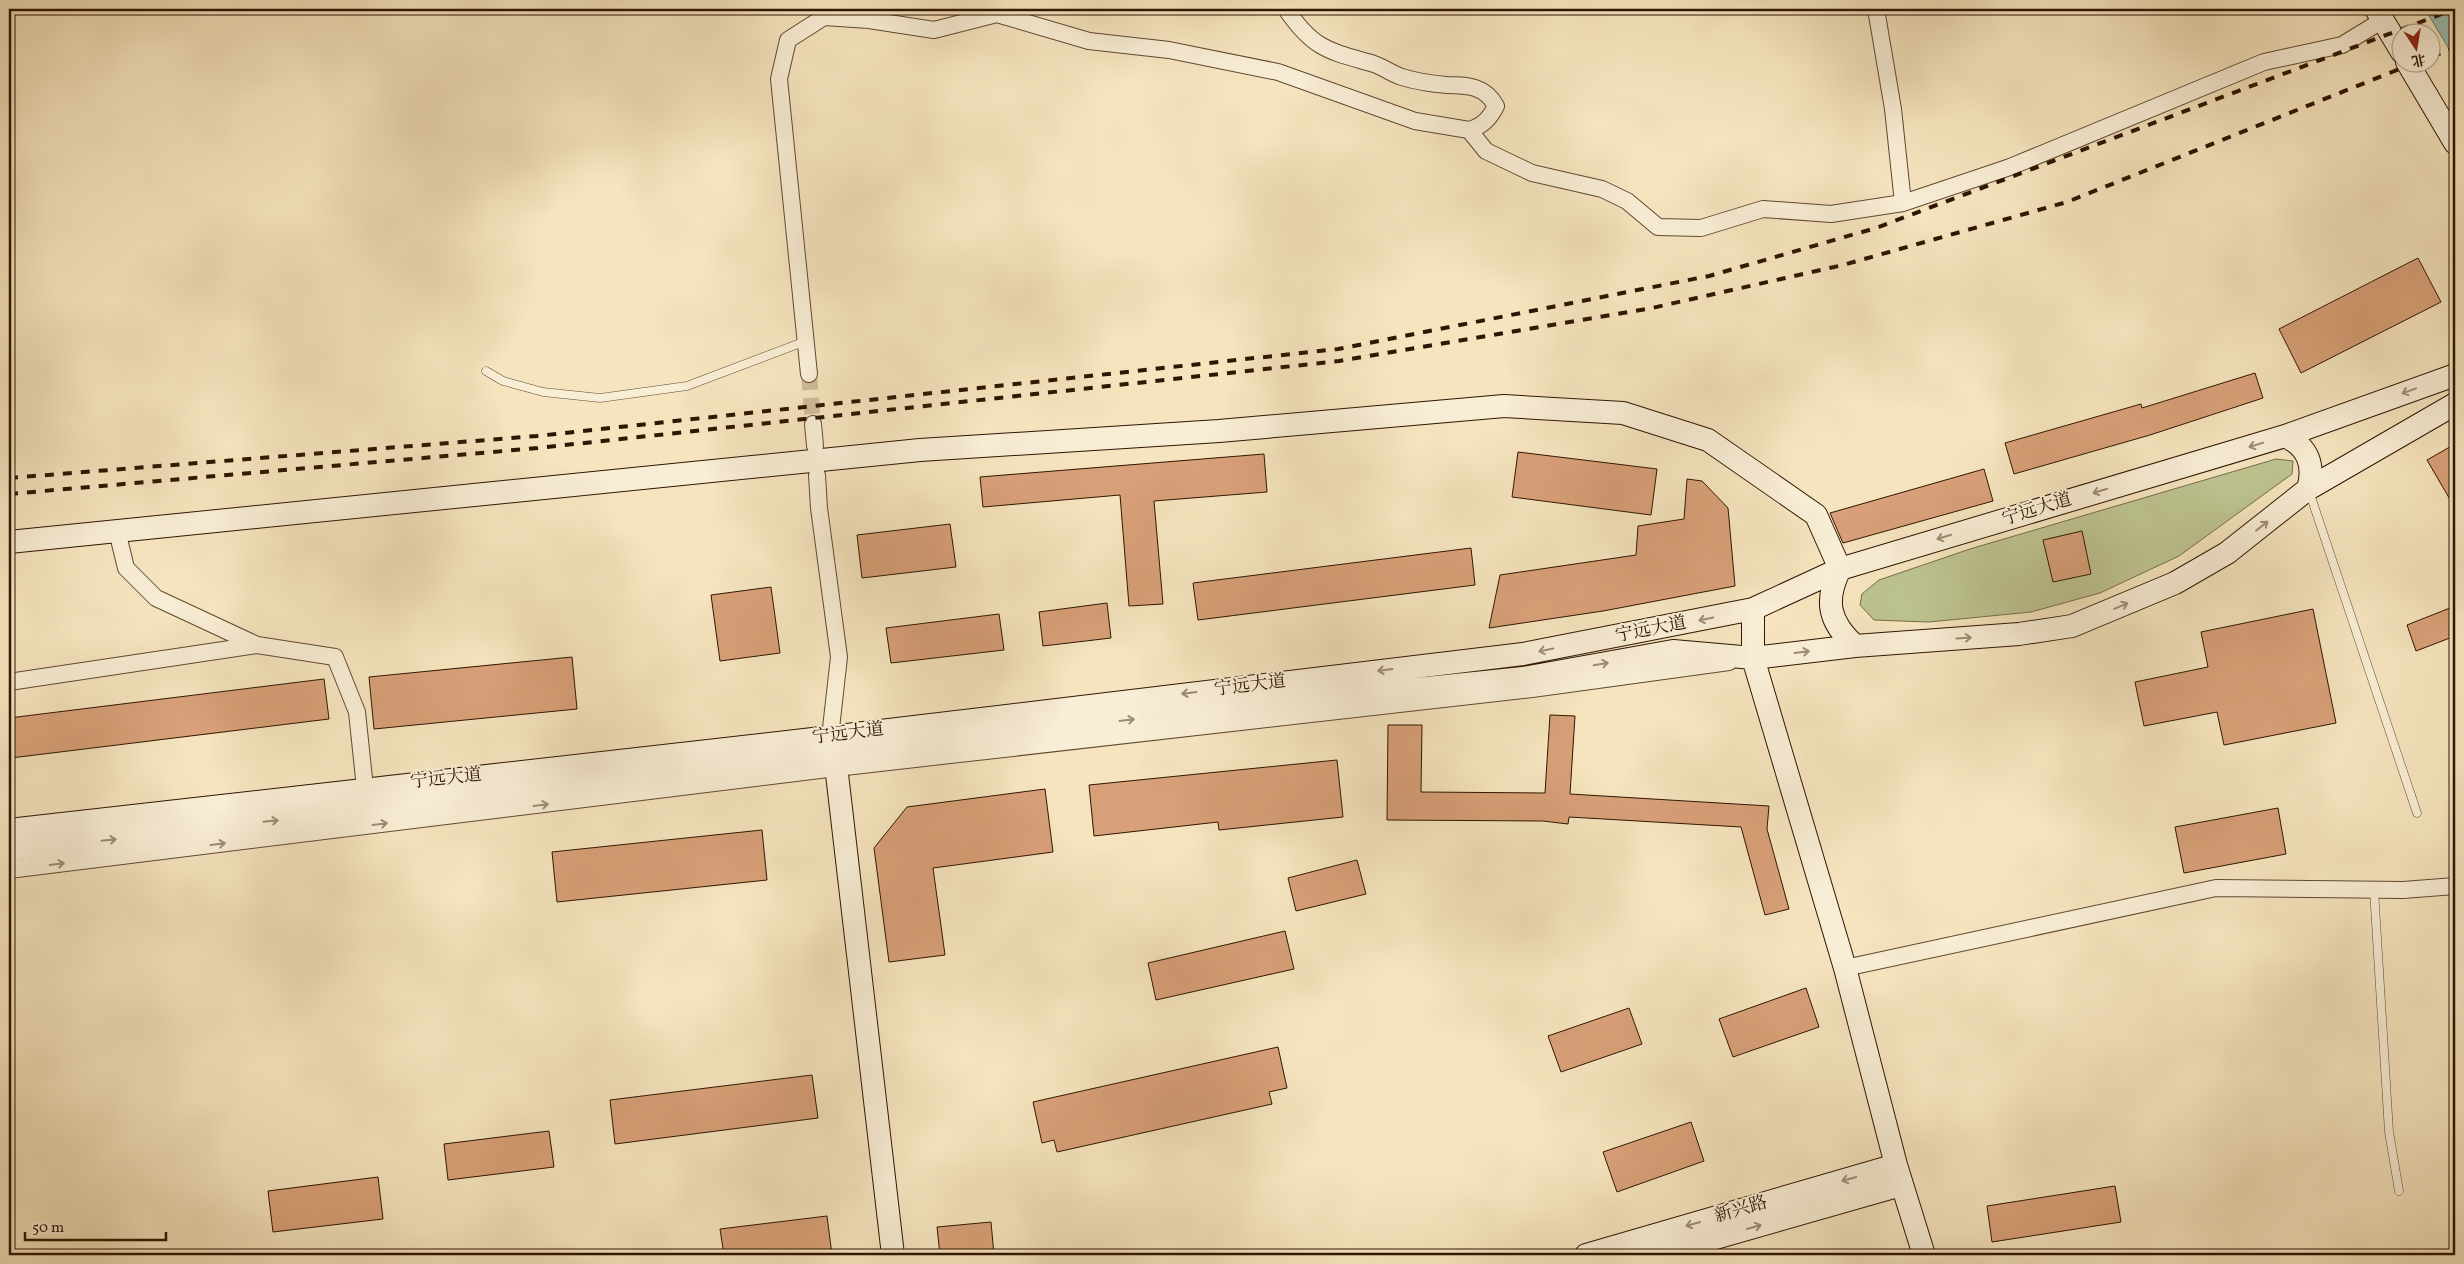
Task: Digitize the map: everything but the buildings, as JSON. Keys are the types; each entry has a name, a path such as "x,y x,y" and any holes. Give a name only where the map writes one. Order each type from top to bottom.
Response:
{"main road":[{"path":"2380,14 2392,35"},
{"path":"2413,72 2455,143"},
{"name":"宁远大道","path":"9,830 365,788 833,754 1523,654 1753,609 1840,569 2285,436 2455,375"},
{"name":"宁远大道","path":"9,851 1159,716 1523,678 1673,651 1754,658 1855,646 2019,634 2072,626 2175,583 2227,553 2308,489 2455,404"},
{"path":"9,542 920,450 1219,431 1504,406 1623,413 1708,440 1816,515 1840,569 1832,584 1830,602 1833,619 1842,634 1855,646"},
{"path":"2285,436 2297,442 2306,451 2311,463 2312,477 2308,489"},
{"path":"1753,609 1754,658 1845,968 1898,1175 1924,1255"},
{"path":"833,754 893,1255"},
{"name":"新兴路","path":"1586,1255 1898,1175"},
{"name":"新兴路","path":"1656,1255 1898,1175"}],"street":[{"path":"809,374 779,79 788,40 824,17 869,20 934,30 997,14 1089,41 1169,50 1278,72 1415,120 1470,130 1478,128 1489,119 1496,106 1490,95 1475,87 1446,85 1401,77 1376,65 1336,54 1310,38 1286,9"},
{"path":"1876,9 1893,109 1903,203"},
{"path":"1470,130 1486,151 1532,173 1602,189 1627,201 1658,227 1701,228 1763,209 1831,214 1903,203 2010,167 2264,62 2342,45 2380,14"},
{"path":"813,424 815,446"},
{"path":"817,475 819,508 839,657 833,754"},
{"path":"117,531 126,568 156,598 257,645 334,657 357,712 365,788"},
{"path":"9,682 257,645"},
{"name":"宁远大道","path":"9,870 833,754"},
{"path":"1845,968 2216,888 2403,890 2455,886"}],"lane":[{"path":"486,371 503,382 543,392 600,398 687,386 806,341"},
{"path":"2308,489 2418,813"},
{"path":"2374,890 2389,1132 2399,1191"}],"green space":[{"path":"2276,459 2293,461 2292,474 2179,556 2100,593 2031,612 1929,622 1874,620 1860,605 1862,594 1879,580 1970,549"}],"shaded area":[{"path":"2425,9 2455,9 2455,59 2442,37 2442,22 2433,22"}],"tunnel":[{"path":"809,374 813,424"}],"railway":[{"path":"9,478 537,436 1338,349 1709,276 1876,228 2455,9"},
{"path":"2442,53 2455,47"},
{"path":"9,494 538,448 1339,361 1652,308 1843,265 2067,202 2392,72"}]}
